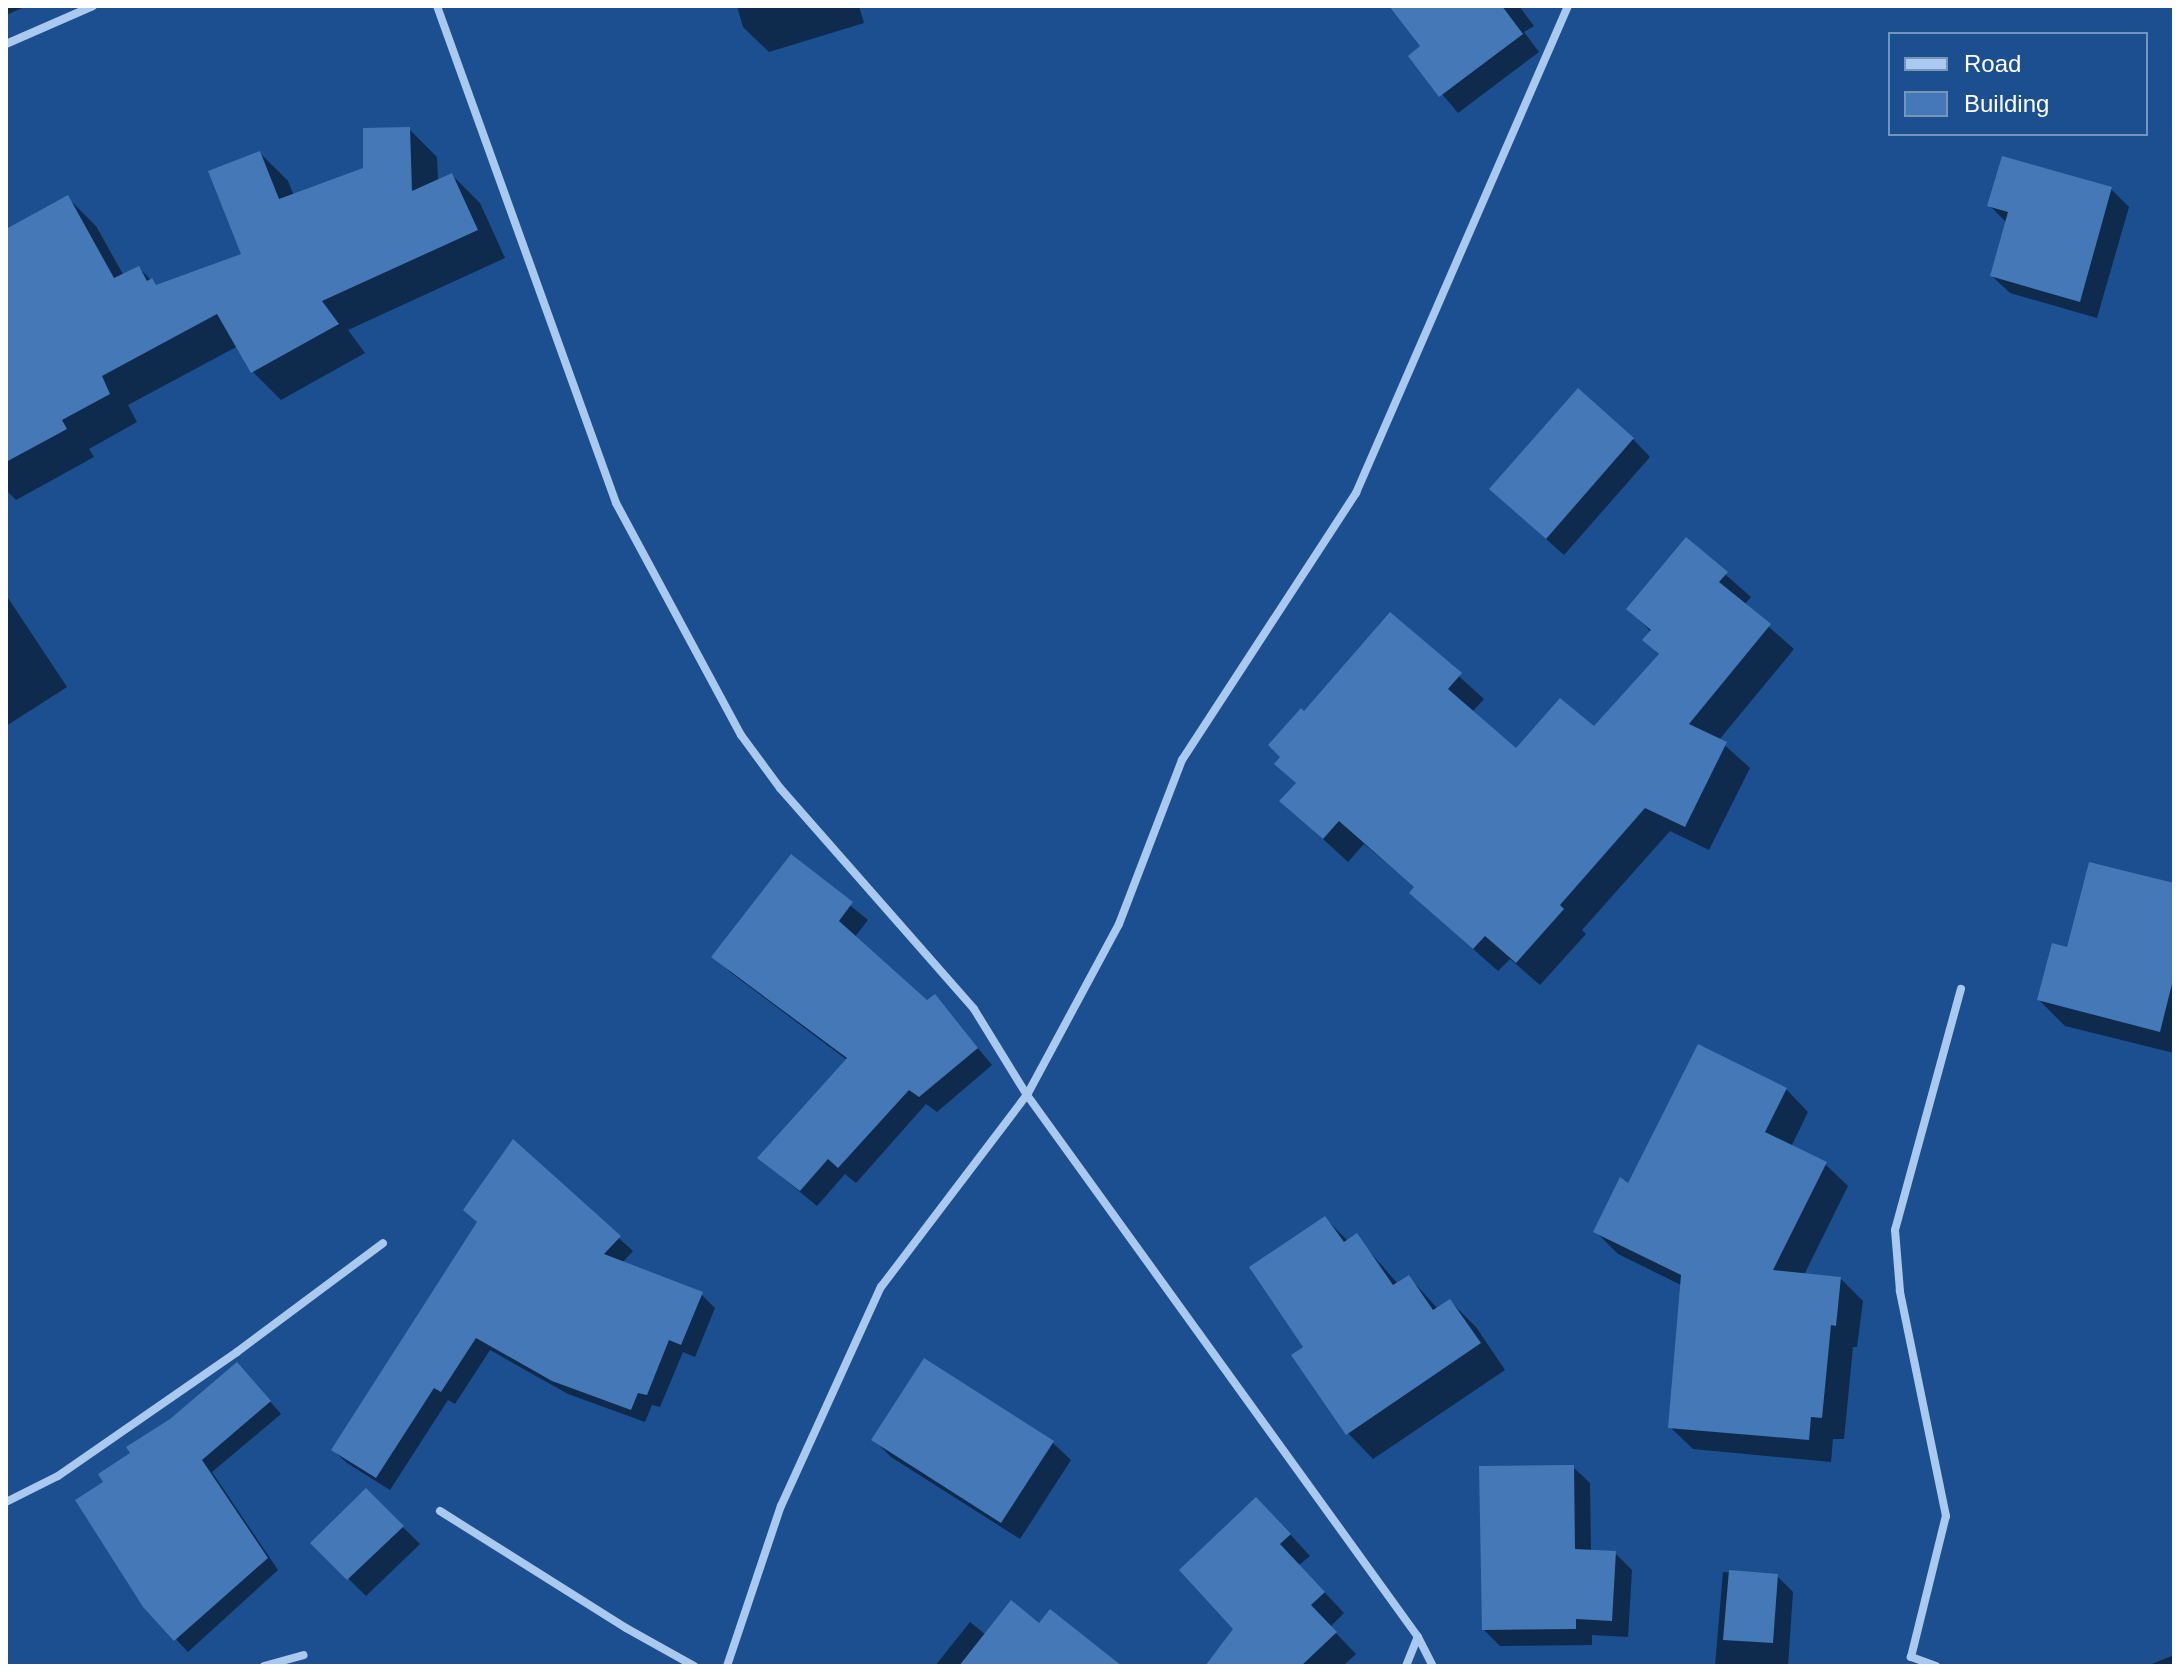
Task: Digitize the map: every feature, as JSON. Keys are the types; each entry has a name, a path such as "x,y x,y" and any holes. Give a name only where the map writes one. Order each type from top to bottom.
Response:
{"street":[{"path":"6,44 93,6"},
{"path":"437,6 616,503 734,722 780,788 974,1009 1027,1095 1418,1637 1433,1666"},
{"path":"727,1666 781,1506 881,1287 1027,1095 1119,924 1182,760 1356,493 1568,6"},
{"path":"1936,1666 1911,1657 1946,1516 1900,1291 1895,1230 1961,989"},
{"path":"6,1502 58,1476 237,1352 383,1243"},
{"path":"440,1511 626,1628 694,1666"},
{"path":"1406,1666 1418,1637"},
{"path":"264,1666 304,1655"}],"building":[{"path":"1389,6 1502,6 1523,34 1439,97 1408,56 1420,46"},
{"path":"410,127 412,191 452,173 478,230 322,301 339,324 251,373 217,314 102,376 110,394 62,420 67,429 6,462 6,229 68,195 114,278 139,266 147,281 152,278 156,285 241,254 208,171 260,151 279,199 363,168 363,128"},
{"path":"2002,156 2112,187 2080,302 1990,276 2008,212 1987,206"},
{"path":"1578,388 1634,438 1546,539 1489,489"},
{"path":"1686,537 1728,572 1719,582 1771,624 1689,724 1727,742 1685,827 1645,808 1560,905 1564,909 1516,963 1485,936 1473,949 1409,893 1414,887 1339,821 1323,839 1279,801 1296,783 1274,764 1280,757 1268,745 1301,708 1304,711 1390,612 1462,673 1448,689 1516,748 1560,698 1594,726 1659,654 1642,640 1651,630 1626,609"},
{"path":"791,854 853,902 839,921 927,1000 935,994 978,1048 919,1097 909,1090 838,1168 828,1159 800,1191 757,1158 847,1058 711,957"},
{"path":"2089,862 2174,883 2174,976 2160,1032 2037,1000 2052,943 2067,947"},
{"path":"1698,1044 1787,1088 1765,1132 1827,1162 1773,1270 1841,1277 1836,1326 1831,1325 1822,1418 1811,1417 1809,1440 1668,1428 1681,1275 1593,1232 1620,1177 1628,1183"},
{"path":"513,1139 621,1236 604,1254 703,1292 681,1345 669,1340 647,1395 638,1393 631,1410 552,1381 476,1338 441,1392 434,1388 376,1478 331,1450 477,1222 463,1210"},
{"path":"1325,1216 1344,1242 1357,1233 1393,1285 1409,1275 1433,1310 1450,1299 1481,1343 1346,1435 1291,1355 1303,1347 1249,1267"},
{"path":"924,1358 1054,1441 1001,1523 871,1440"},
{"path":"237,1362 271,1401 202,1460 268,1558 174,1641 143,1607 75,1500 103,1482 98,1474 130,1453 126,1447 170,1419"},
{"path":"1574,1465 1575,1549 1616,1551 1612,1621 1576,1619 1576,1629 1482,1630 1479,1466"},
{"path":"366,1488 404,1526 347,1580 310,1543"},
{"path":"1256,1497 1291,1534 1280,1544 1325,1592 1311,1605 1337,1632 1301,1666 1205,1666 1233,1629 1179,1570"},
{"path":"1729,1570 1778,1574 1773,1643 1723,1640"},
{"path":"1011,1600 1039,1623 1050,1609 1122,1666 959,1666"}]}
